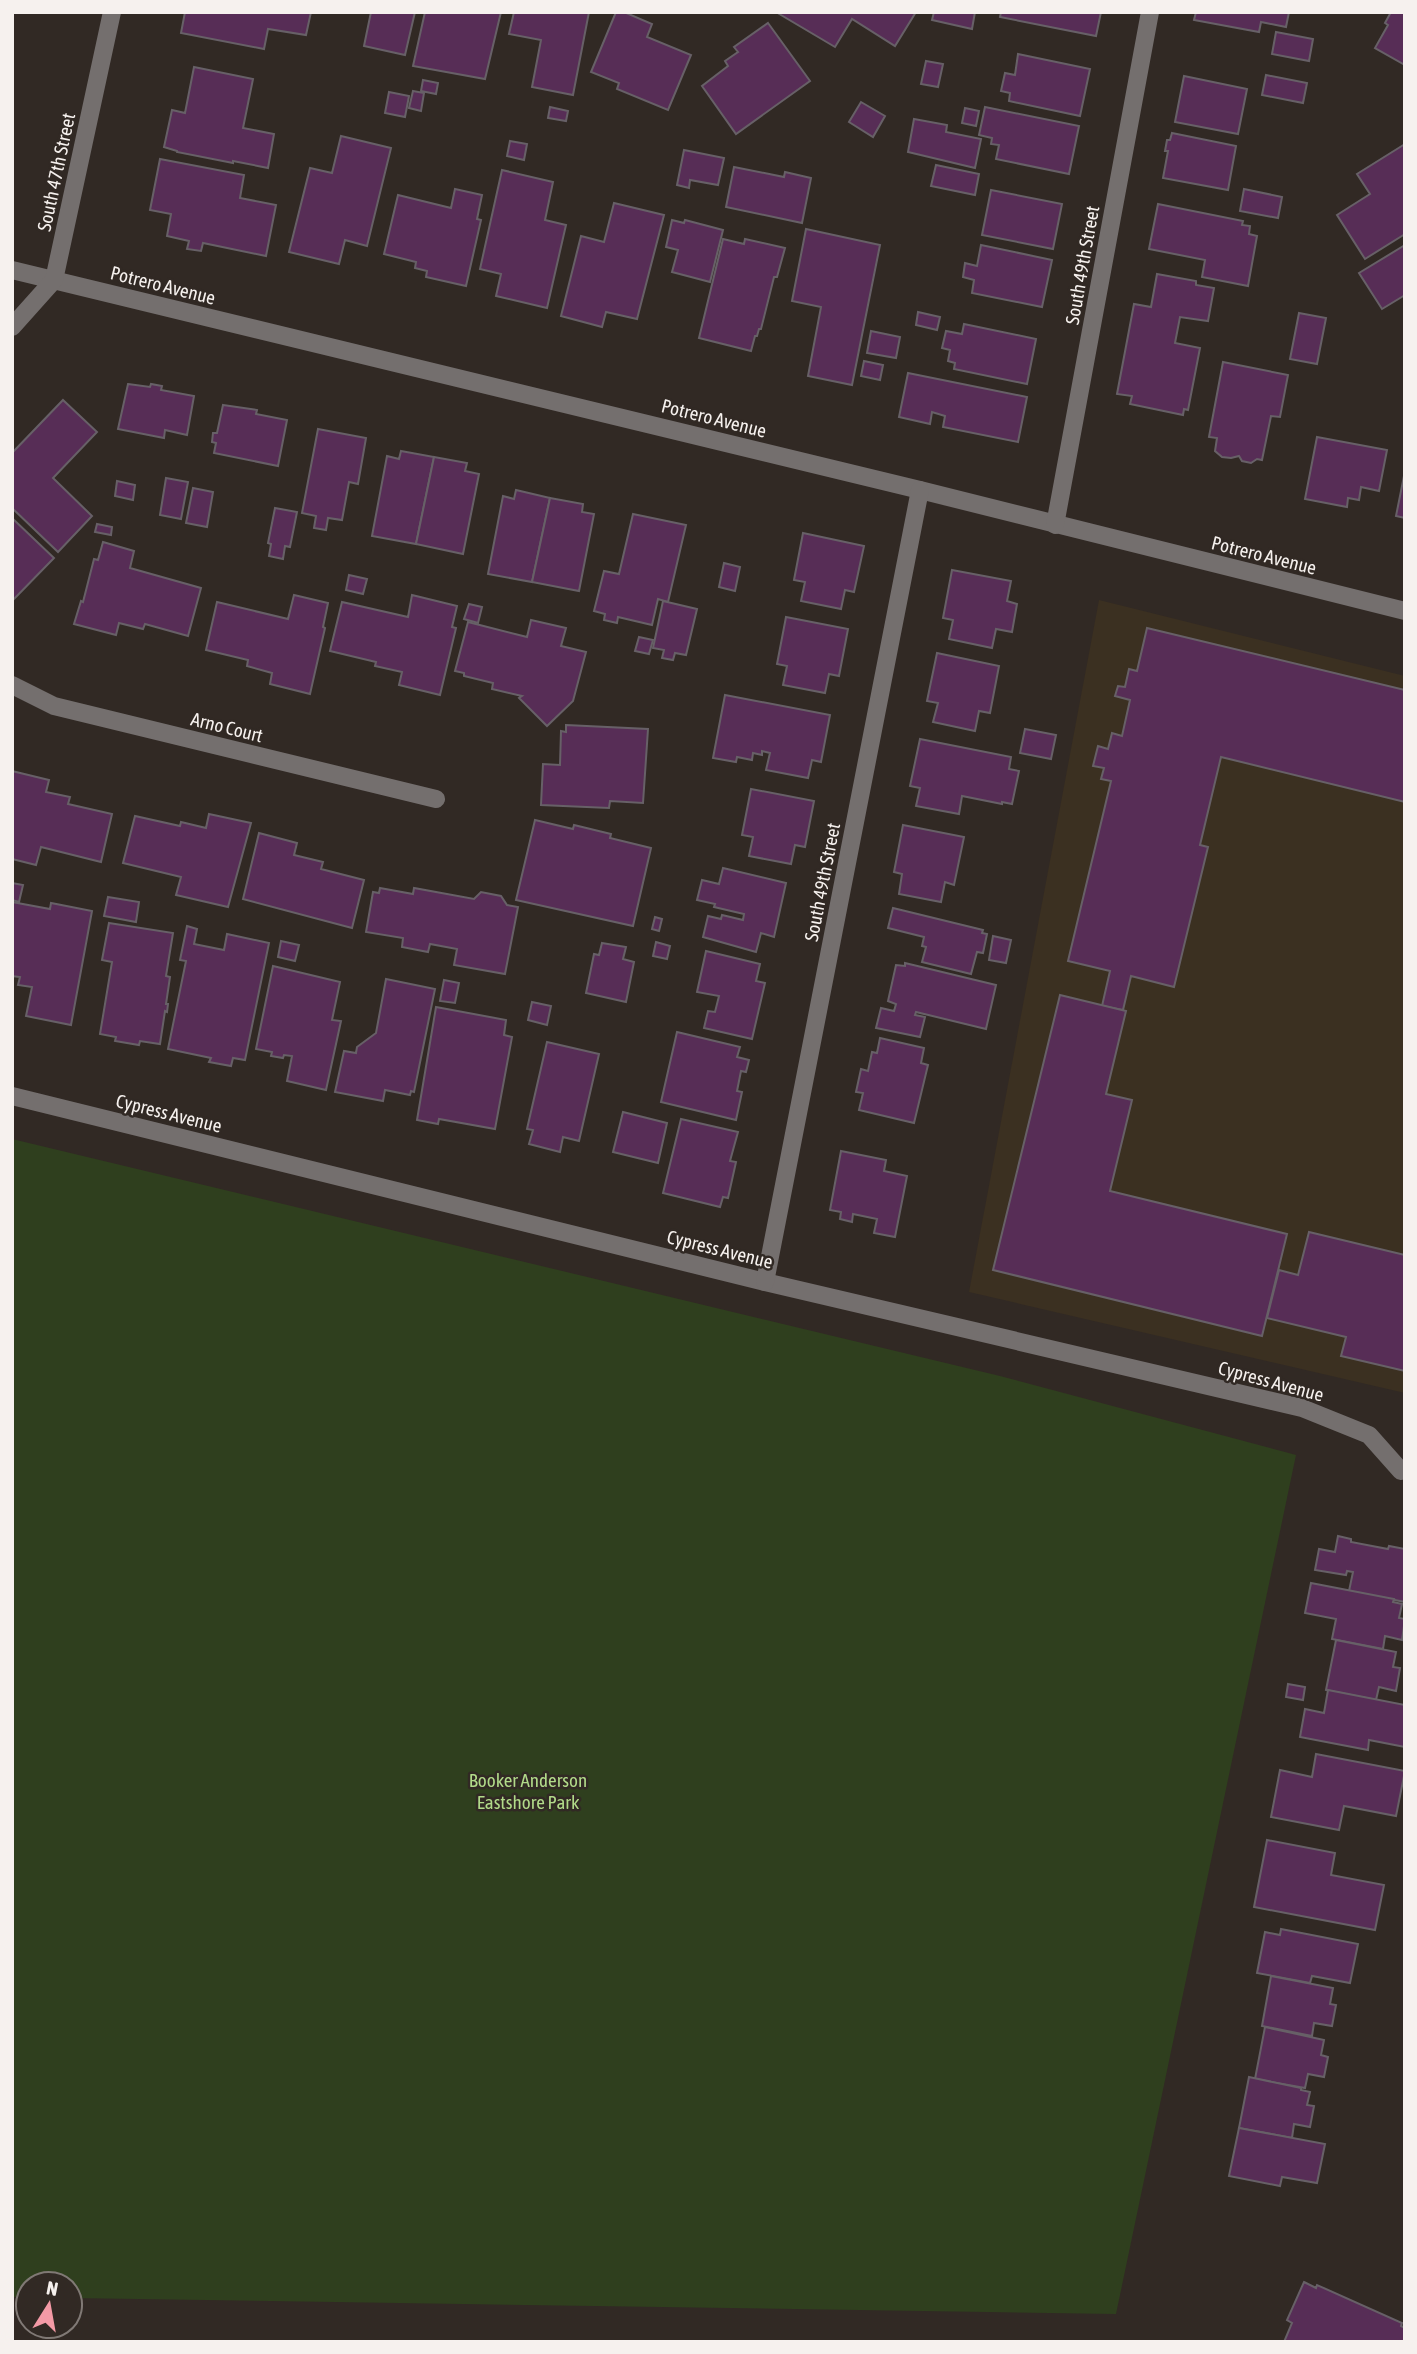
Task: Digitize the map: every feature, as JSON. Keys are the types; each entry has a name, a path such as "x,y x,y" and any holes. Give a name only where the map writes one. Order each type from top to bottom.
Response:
{"street":[{"name":"South 47th Street","path":"12,327 54,280 112,12"},
{"name":"South 49th Street","path":"1055,525 1150,12"},
{"name":"Potrero Avenue","path":"12,270 920,490 1405,611"},
{"name":"South 49th Street","path":"765,1282 920,490"},
{"name":"Arno Court","path":"12,685 54,706 436,799"},
{"name":"Cypress Avenue","path":"12,1096 765,1282 1302,1408 1369,1435 1401,1471"}],"shaded area":[{"path":"1099,600 1405,676 1405,1393 969,1292"}],"green space":[{"name":"Booker Anderson Eastshore Park","path":"12,1139 1000,1376 1296,1455 1116,2314 84,2298 84,2270 14,2270 12,2297"}],"building":[{"path":"185,12 311,12 306,35 268,29 264,49 181,33"},
{"path":"371,12 415,12 405,55 364,46"},
{"path":"425,12 501,12 485,79 413,66"},
{"path":"514,12 589,12 573,95 532,87 541,40 509,34"},
{"path":"616,12 624,12 652,24 647,37 691,55 668,110 617,89 619,83 591,72"},
{"path":"776,12 916,12 895,46 852,19 835,47"},
{"path":"934,12 975,12 972,29 932,20"},
{"path":"1001,12 1101,12 1096,36 1000,17"},
{"path":"1196,12 1289,12 1286,27 1261,22 1259,32 1194,20"},
{"path":"1391,12 1405,12 1405,65 1375,48 1388,25 1385,23"},
{"path":"768,23 810,81 736,134 702,86 728,66 725,61 738,52 734,47"},
{"path":"1276,32 1313,39 1309,61 1272,54"},
{"path":"1018,54 1090,69 1080,116 1009,101 1010,93 1001,91 1005,73 1015,75"},
{"path":"926,61 943,64 938,87 921,84"},
{"path":"194,67 253,79 243,128 274,134 268,168 177,152 164,147 172,110 185,113"},
{"path":"1266,75 1307,83 1303,103 1262,95"},
{"path":"1184,76 1247,89 1238,134 1175,122"},
{"path":"423,80 438,83 436,94 421,91"},
{"path":"413,91 424,93 421,111 409,108"},
{"path":"389,92 409,96 405,117 385,113"},
{"path":"861,102 885,116 873,137 849,122"},
{"path":"550,107 568,111 566,121 548,118"},
{"path":"985,107 1079,126 1069,174 996,159 999,145 991,144 992,138 979,135"},
{"path":"965,108 979,111 976,126 962,123"},
{"path":"914,119 947,125 946,132 981,139 975,168 908,152"},
{"path":"1172,133 1236,146 1228,190 1163,178 1168,151 1165,151 1167,140 1170,140"},
{"path":"341,136 391,148 367,246 345,240 339,264 289,252 310,168 332,173"},
{"path":"510,141 527,144 524,160 507,156"},
{"path":"1405,144 1405,234 1365,259 1337,215 1370,194 1357,174"},
{"path":"684,150 724,158 718,185 690,180 689,188 677,185"},
{"path":"160,159 244,175 240,198 276,205 266,256 203,243 201,251 187,249 189,241 167,236 171,214 150,210"},
{"path":"936,165 979,174 975,195 931,186"},
{"path":"734,167 784,177 785,172 811,178 802,223 726,207"},
{"path":"502,170 553,182 545,220 566,225 547,308 496,296 501,274 480,269"},
{"path":"455,189 482,195 477,219 481,220 466,286 426,277 427,271 415,268 416,262 384,254 398,195 451,208"},
{"path":"1244,189 1282,197 1278,218 1240,211"},
{"path":"991,190 1062,204 1053,249 982,235"},
{"path":"614,203 664,215 637,319 606,312 602,327 561,316 581,236 604,242"},
{"path":"1158,204 1243,221 1242,225 1250,226 1249,234 1257,236 1248,286 1202,277 1205,260 1149,249"},
{"path":"672,220 684,223 685,220 723,230 710,282 672,272 678,250 666,247"},
{"path":"806,229 880,245 852,385 808,376 821,307 792,301"},
{"path":"723,239 744,244 745,239 785,248 777,277 774,277 761,329 755,336 751,351 699,338"},
{"path":"981,245 1052,260 1042,307 972,293 974,280 963,277 965,263 977,266"},
{"path":"1405,245 1405,295 1382,309 1359,273"},
{"path":"1157,274 1196,281 1196,285 1214,288 1208,321 1180,317 1175,343 1200,348 1188,410 1184,409 1183,415 1130,404 1132,396 1117,394 1134,304 1151,307"},
{"path":"918,312 940,317 937,330 916,325"},
{"path":"1299,313 1326,318 1317,364 1290,359"},
{"path":"964,324 1036,339 1027,384 954,369 955,363 948,361 950,350 942,348 946,331 962,334"},
{"path":"871,331 900,337 896,358 867,353"},
{"path":"864,361 883,365 880,380 861,376"},
{"path":"1223,362 1288,375 1280,417 1271,416 1262,460 1257,459 1251,463 1242,461 1239,456 1222,457 1215,451 1217,438 1209,437"},
{"path":"908,373 1027,397 1018,442 943,427 945,416 932,412 930,424 899,417"},
{"path":"128,384 162,386 161,390 194,396 187,435 165,430 164,438 118,429"},
{"path":"63,400 97,432 53,478 92,516 58,552 12,508 12,453"},
{"path":"223,405 257,410 256,414 287,420 278,466 214,453 216,443 212,442 213,433 217,433"},
{"path":"318,429 366,438 358,484 349,482 342,520 328,518 326,530 314,528 316,516 302,513"},
{"path":"1317,437 1387,450 1379,491 1361,487 1359,500 1348,498 1347,507 1305,499"},
{"path":"401,451 434,457 416,544 372,536 387,456 399,459"},
{"path":"434,457 467,463 465,471 479,474 463,554 416,544"},
{"path":"1405,471 1405,518 1396,516"},
{"path":"166,478 188,482 181,519 160,515"},
{"path":"117,481 135,485 133,500 115,496"},
{"path":"193,488 213,492 207,527 186,523"},
{"path":"516,490 550,498 532,582 488,574 503,496 514,499"},
{"path":"550,498 583,504 582,512 594,514 579,591 532,582"},
{"path":"275,508 297,512 290,547 285,546 283,559 269,556 271,544 268,543"},
{"path":"633,514 686,525 668,602 658,599 652,625 618,617 617,623 604,620 605,614 594,611 604,571 619,574"},
{"path":"12,518 54,558 12,601"},
{"path":"97,524 112,527 111,535 95,532"},
{"path":"803,533 864,546 854,592 845,590 841,609 801,601 805,582 794,580"},
{"path":"103,542 134,551 130,568 201,588 188,636 145,624 143,629 119,623 116,635 74,624 81,601 83,602 94,559 98,560"},
{"path":"724,563 740,567 735,591 719,587"},
{"path":"952,570 1011,581 1007,601 1017,604 1012,632 996,629 992,648 949,639 953,620 943,618"},
{"path":"349,575 367,579 363,594 346,590"},
{"path":"294,595 328,603 310,694 270,684 272,673 247,666 248,660 206,650 217,602 288,619"},
{"path":"412,595 457,606 452,627 456,628 440,695 399,685 402,672 375,666 376,662 330,651 342,602 408,617"},
{"path":"663,601 697,609 686,655 675,653 673,660 662,658 664,650 653,648"},
{"path":"469,604 482,607 478,623 464,619"},
{"path":"786,617 848,629 839,676 829,674 825,693 783,685 787,666 777,664"},
{"path":"531,620 566,628 561,646 586,652 573,701 547,726 519,698 522,696 492,689 493,683 455,671 468,622 527,637"},
{"path":"1147,628 1405,690 1405,802 1221,757 1200,845 1208,847 1174,987 1131,976 1123,1010 1102,1006 1110,971 1068,961 1111,781 1101,779 1104,768 1093,766 1098,746 1108,749 1112,733 1122,736 1130,700 1115,696 1118,686 1125,687 1129,669 1137,671"},
{"path":"639,637 653,640 649,654 635,651"},
{"path":"937,653 999,666 990,713 979,711 975,731 933,722 938,703 927,701"},
{"path":"725,695 830,715 821,762 812,760 808,778 766,770 770,753 762,751 762,755 753,753 752,760 737,757 736,762 713,758"},
{"path":"566,725 648,729 643,803 610,801 609,808 541,805 543,764 560,765 561,731 566,732"},
{"path":"1025,729 1056,735 1051,759 1020,753"},
{"path":"920,739 1011,757 1009,769 1019,771 1012,804 962,796 959,814 916,806 920,788 910,786"},
{"path":"12,771 49,780 46,792 70,797 68,804 112,814 101,862 41,847 36,865 12,859"},
{"path":"751,789 814,801 805,847 795,845 791,864 749,856 753,837 742,835"},
{"path":"209,814 251,823 228,907 176,895 181,877 123,863 135,816 180,826 181,822 206,828"},
{"path":"535,820 573,829 574,825 611,834 610,838 651,848 633,926 516,900"},
{"path":"903,825 964,837 954,885 945,882 941,902 899,894 902,874 894,872"},
{"path":"259,833 297,843 294,855 323,862 321,869 364,880 352,928 243,899"},
{"path":"723,868 786,883 774,937 761,933 756,952 703,937 708,916 721,919 722,915 743,920 744,914 697,900 702,880 719,884"},
{"path":"12,883 23,885 19,902 12,900"},
{"path":"380,888 413,894 414,888 474,899 481,892 501,896 507,905 518,907 505,974 454,965 457,949 430,944 428,952 402,947 403,938 366,932 373,892 379,893"},
{"path":"108,897 139,902 136,922 104,916"},
{"path":"12,902 50,909 51,903 92,911 71,1025 26,1016 32,987 18,985 20,977 12,976"},
{"path":"893,908 983,930 982,933 987,934 983,953 977,952 971,974 922,962 926,947 922,946 924,937 888,928"},
{"path":"655,917 662,919 659,931 652,929"},
{"path":"109,923 173,933 166,976 170,977 168,1004 160,1044 140,1041 139,1045 115,1041 116,1037 100,1034 112,962 102,960"},
{"path":"187,926 197,929 194,944 224,950 227,934 269,943 245,1060 233,1058 231,1066 209,1062 211,1058 168,1049 186,961 180,960"},
{"path":"993,936 1011,940 1006,963 989,960"},
{"path":"281,941 299,945 295,961 278,957"},
{"path":"656,942 670,946 667,959 653,956"},
{"path":"602,943 626,947 623,959 634,962 626,1002 586,993 594,954 599,955"},
{"path":"706,951 760,964 756,981 765,983 752,1039 704,1028 708,1011 715,1012 719,996 697,992"},
{"path":"905,963 996,985 986,1029 916,1012 915,1015 925,1017 920,1037 876,1028 881,1008 894,1011 896,1004 888,1001 896,965 905,966"},
{"path":"273,966 340,982 332,1020 341,1021 326,1090 287,1081 292,1056 271,1056 272,1052 256,1049"},
{"path":"386,979 435,989 414,1092 411,1091 410,1095 385,1090 383,1101 335,1092 344,1051 356,1053 357,1047 376,1033"},
{"path":"444,980 459,983 455,1003 440,1001"},
{"path":"1060,995 1126,1011 1106,1094 1132,1100 1110,1191 1287,1234 1262,1336 993,1270"},
{"path":"532,1002 551,1006 547,1025 528,1020"},
{"path":"436,1007 506,1020 504,1035 512,1037 495,1129 439,1119 438,1124 417,1120"},
{"path":"677,1032 740,1047 737,1057 749,1060 746,1072 741,1071 737,1091 742,1092 736,1120 661,1102"},
{"path":"880,1038 924,1048 921,1063 928,1065 914,1123 859,1110 863,1093 856,1092 861,1069 868,1071 872,1052 877,1053"},
{"path":"547,1042 599,1054 579,1141 563,1137 560,1152 529,1144 533,1130 527,1129"},
{"path":"623,1112 667,1123 658,1163 613,1152"},
{"path":"681,1119 738,1132 730,1161 736,1162 728,1198 723,1197 720,1207 663,1193"},
{"path":"841,1151 886,1160 884,1171 907,1176 895,1237 874,1233 877,1219 853,1214 852,1222 840,1219 841,1212 830,1210"},
{"path":"1309,1232 1405,1255 1405,1371 1341,1356 1346,1337 1267,1318 1279,1270 1298,1275"},
{"path":"1338,1536 1351,1539 1351,1542 1388,1549 1389,1546 1405,1549 1405,1602 1349,1591 1353,1572 1347,1571 1346,1575 1315,1570 1319,1549 1335,1552"},
{"path":"1311,1583 1394,1599 1393,1602 1402,1604 1399,1618 1405,1619 1402,1640 1385,1636 1383,1649 1332,1639 1336,1619 1305,1613"},
{"path":"1336,1640 1396,1652 1393,1667 1400,1668 1396,1691 1379,1687 1376,1700 1326,1690"},
{"path":"1288,1684 1305,1687 1303,1700 1286,1697"},
{"path":"1328,1690 1405,1705 1405,1747 1369,1740 1368,1750 1300,1737 1305,1709 1324,1713"},
{"path":"1316,1754 1405,1771 1396,1816 1344,1806 1339,1830 1271,1817 1280,1770 1312,1777"},
{"path":"1267,1840 1335,1853 1331,1875 1384,1885 1375,1930 1254,1907"},
{"path":"1281,1929 1358,1944 1350,1983 1312,1976 1310,1983 1257,1973 1265,1932 1280,1935"},
{"path":"1271,1976 1333,1988 1330,2004 1336,2005 1332,2026 1314,2023 1312,2036 1262,2026"},
{"path":"1265,2027 1324,2040 1321,2055 1328,2057 1324,2077 1308,2074 1305,2088 1255,2079"},
{"path":"1249,2077 1310,2092 1307,2105 1314,2106 1310,2127 1294,2124 1292,2138 1239,2128"},
{"path":"1239,2128 1325,2144 1317,2183 1282,2177 1280,2186 1229,2176"},
{"path":"1304,2282 1316,2288 1317,2285 1402,2323 1401,2326 1405,2328 1405,2342 1284,2342 1292,2323 1287,2320"}]}
